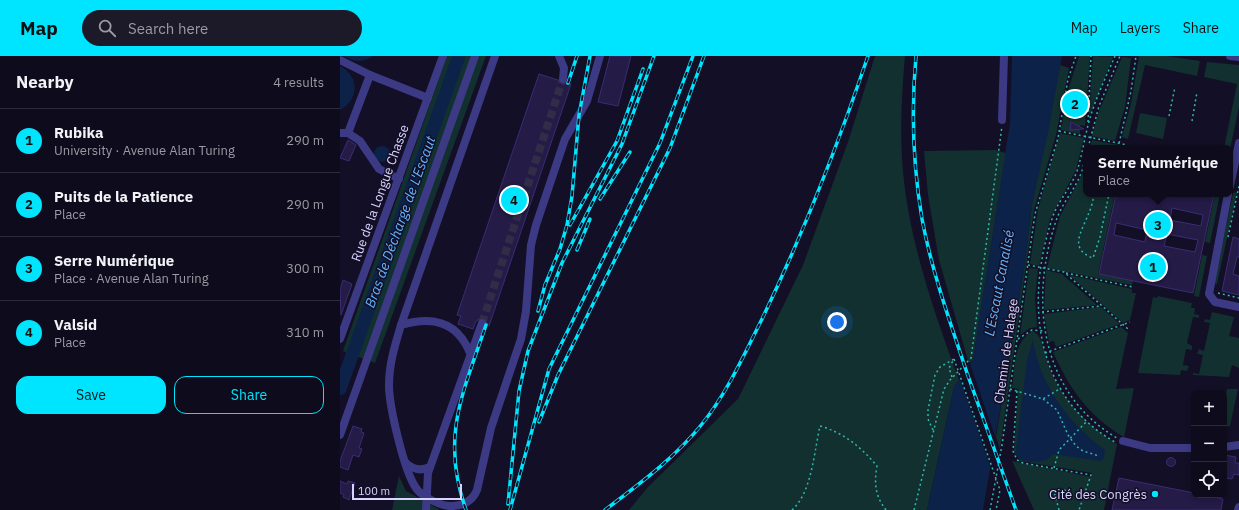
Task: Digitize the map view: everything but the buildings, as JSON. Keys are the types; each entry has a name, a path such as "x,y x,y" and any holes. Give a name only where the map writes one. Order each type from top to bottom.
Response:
{"street":[{"name":"Rue de la Longue Chasse","path":"340,339 443,56"},
{"path":"340,435 475,56"},
{"path":"495,56 392,353 389,386 391,410 406,462 415,486 420,492 445,505 460,508 471,500 477,490 491,428 521,339 526,311 531,245 536,225 565,139 588,101 600,56"},
{"path":"559,56 564,68 563,79"},
{"path":"1002,120 1004,56"},
{"path":"1230,56 1239,57"},
{"path":"340,60 370,75 428,98"},
{"path":"370,75 344,134 360,141 379,170 399,179"},
{"path":"1233,172 1239,143"},
{"path":"1227,197 1209,289 1211,299 1218,303 1239,307"},
{"path":"401,325 427,320 446,325 462,336 470,353"},
{"path":"426,510 427,482 430,467 482,323"},
{"path":"1119,442 1150,448 1191,448"},
{"path":"1227,447 1239,445"},
{"path":"406,462 409,466 420,470 430,467"}],"path":[{"name":"Chemin de Halage","path":"990,510 1002,445 1037,207 1059,131 1068,79 1076,56"},
{"path":"1088,126 1091,56"},
{"path":"1083,145 1094,106 1115,56"},
{"path":"1089,145 1099,106 1120,56"},
{"path":"1118,143 1131,91 1136,56"},
{"path":"1169,116 1175,88"},
{"path":"1192,121 1197,92"},
{"path":"914,510 944,389 952,377 965,367 971,358 998,165 1002,120"},
{"path":"1059,131 1127,145"},
{"path":"1083,146 1077,172 1052,219 1040,267 1037,298 1040,330 1050,368 1061,388 1087,421 1119,442"},
{"path":"1083,166 1080,178 1056,219 1045,268 1042,291 1042,312 1050,352 1060,377 1080,405 1102,428 1119,442"},
{"path":"1227,242 1239,186"},
{"path":"1093,197 1088,217 1082,225 1078,239 1081,249 1092,258 1100,237 1109,197"},
{"path":"1028,265 1133,287"},
{"path":"1064,272 1128,329"},
{"path":"1218,288 1217,293 1239,298"},
{"path":"1042,312 1102,306"},
{"path":"1045,353 1130,322"},
{"path":"1017,340 1028,331 1045,331"},
{"path":"952,377 949,368 954,359"},
{"path":"934,431 928,418 928,410 935,375 940,367 954,359"},
{"path":"954,359 1000,490 996,510"},
{"path":"1044,399 1061,388"},
{"path":"1010,389 1044,399 1057,410 1070,438 1080,449 1099,456"},
{"path":"1017,391 1014,454 1017,460 1022,463 1091,475 1079,510"},
{"path":"1054,468 1059,450 1087,421"},
{"path":"792,510 798,505 807,487 820,426 838,432 865,451 877,466 875,478 878,500 886,510"},
{"path":"1059,510 1054,491 1065,490 1066,497 1063,497"}],"green space":[{"path":"447,56 486,56 375,363 343,351"},
{"path":"875,56 905,56 901,146 909,216 915,244 931,299 959,380 954,387 927,510 629,510 648,487 738,399 803,265 848,142"},
{"path":"1079,56 1090,56 1085,126 1080,125 1080,134 1061,130 1069,87"},
{"path":"1093,56 1113,57 1090,115 1089,114"},
{"path":"1139,56 1167,56 1200,61 1197,76 1145,65 1128,139 1122,137 1131,104"},
{"path":"1122,57 1131,58 1125,107 1115,141 1092,136 1099,111"},
{"path":"1207,62 1239,65 1239,107 1231,145 1225,145 1237,84 1204,77"},
{"path":"1060,65 1069,68 1056,135 1034,210 1000,449 996,437 1024,269 1032,204"},
{"path":"1140,113 1167,118 1163,139 1136,133"},
{"path":"1060,133 1084,138 1076,170 1050,219 1039,266 1030,264 1038,209"},
{"path":"1092,140 1120,145 1091,145"},
{"path":"995,150 1006,153 973,360 969,364 939,260 928,195 924,151"},
{"path":"1083,172 1083,197 1114,197 1098,274 1133,281 1132,285 1047,268 1060,216"},
{"path":"1237,192 1217,284 1214,284 1233,197 1233,193"},
{"path":"1214,197 1219,197 1210,243 1205,242"},
{"path":"1202,255 1207,256 1199,297 1194,296"},
{"path":"1029,268 1038,269 1035,298 1037,327 1030,328 1020,335"},
{"path":"1046,270 1062,274 1097,305 1044,310"},
{"path":"1069,275 1132,289 1132,293 1136,293 1130,320 1123,323"},
{"path":"1158,296 1192,303 1191,308 1195,308 1194,314 1199,315 1199,318 1193,317 1187,343 1192,346 1192,350 1186,349 1183,365 1189,366 1187,371 1181,370 1180,375 1138,373 1153,297 1157,298"},
{"path":"1101,307 1120,324 1056,347 1054,341 1049,342 1044,314"},
{"path":"1212,312 1234,317 1229,336 1239,338 1239,368 1232,365 1229,377 1193,375 1193,373 1199,374 1203,355 1197,354 1199,349 1204,351 1210,323 1204,322 1205,319 1210,320"},
{"path":"1121,327 1128,333 1116,389 1134,388 1124,437 1090,411 1066,378 1053,352"},
{"path":"1033,331 1040,338 1048,365 1055,381 1069,402 1086,421 1117,444 1104,510 1034,510 1012,461 1092,477 1092,473 1020,461 1014,451 1018,389 1012,388 1016,356 1022,341"},
{"path":"1238,389 1230,426 1227,426 1227,390"},
{"path":"399,476 406,491 440,510 392,510"}],"water":[{"path":"343,56 373,56 366,60 358,61 350,60"},
{"name":"L'Escaut Canalisé","path":"1012,56 1062,56 1048,133 1032,204 1024,269 983,510 927,510 954,387 973,360 1010,123"},
{"path":"340,66 347,70 354,82 355,88 351,100 340,110"},
{"path":"379,146 385,146 390,151 388,160 385,162 379,162 374,157 374,151"},
{"path":"1033,340 1036,356 1042,372 1058,402 1079,428 1105,450 1104,458 1100,461 1053,454 1046,460 1039,462 1031,462 1018,457 1016,449 1027,360"}],"pier":[{"path":"969,361 997,442 992,471 959,376"}],"waterway":[{"name":"Bras de Décharge de L'Escaut","path":"340,389 459,56"}],"tunnel":[{"path":"482,323 563,79"}],"railway":[{"path":"568,83 577,56"},
{"path":"538,311 545,285 560,249 567,225 572,196 579,115 590,56"},
{"path":"508,504 519,391 528,351 562,263 622,144 654,56"},
{"path":"510,510 549,369 660,143 693,56"},
{"path":"539,422 558,375 670,148 704,56"},
{"path":"605,510 656,470 680,448 702,424 727,387 742,360 792,255 845,123 868,56"},
{"path":"916,56 913,117 915,158 919,199 926,239 936,278 954,335 1016,510"},
{"path":"570,225 617,141 643,69"},
{"path":"600,199 630,152"},
{"path":"577,250 590,219"},
{"path":"466,510 458,484 455,460 455,437 463,394 486,325"}],"place":[{"name":"Puits de la Patience","path":"1075,104"},
{"name":"Valsid","path":"514,200"},
{"name":"Serre Numérique","path":"1158,225"},
{"name":"Rubika","path":"1153,267"},
{"name":"Cité des Congrès","path":"1155,494"}]}
